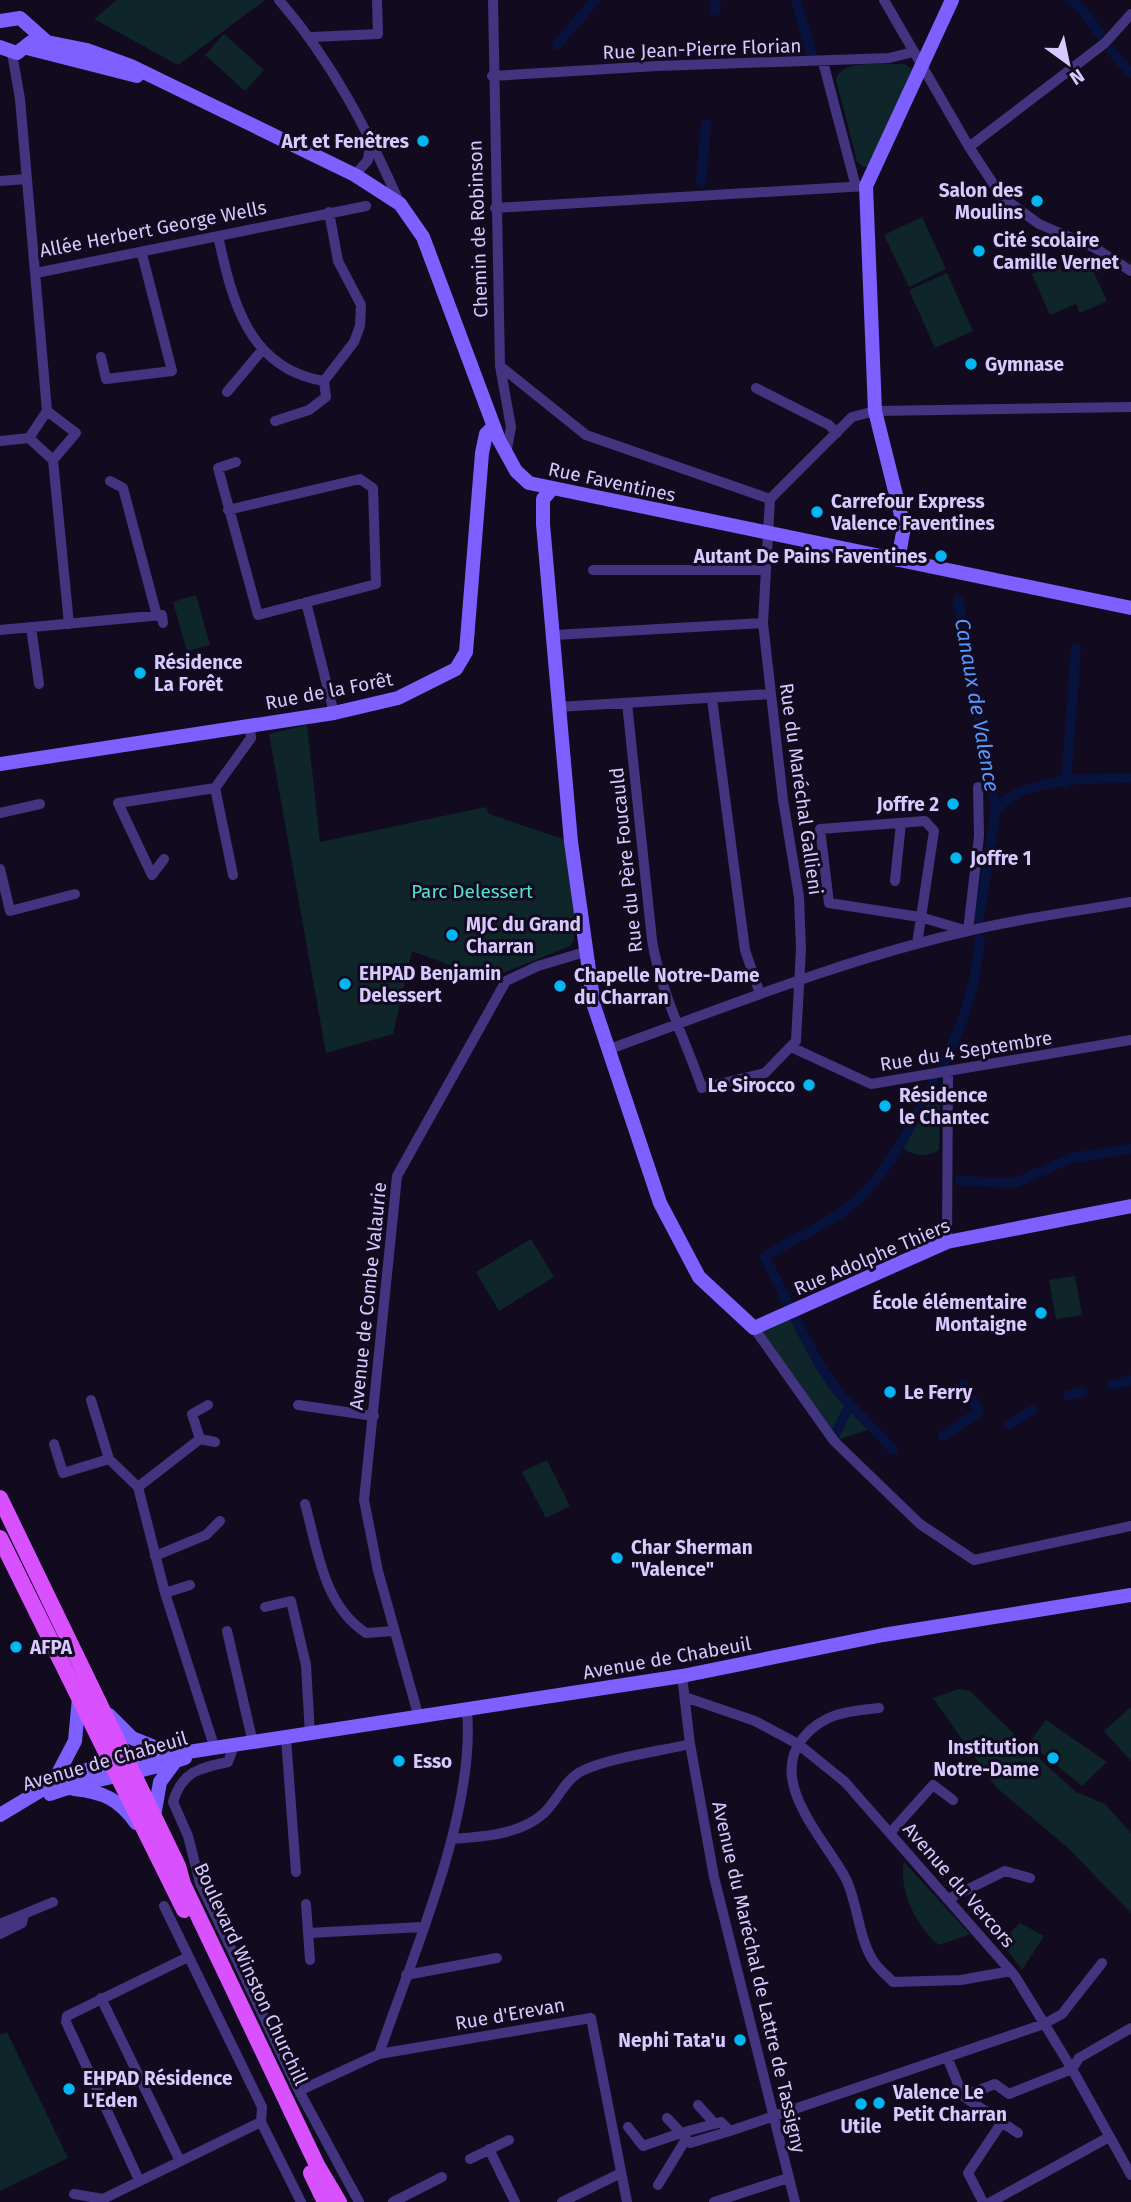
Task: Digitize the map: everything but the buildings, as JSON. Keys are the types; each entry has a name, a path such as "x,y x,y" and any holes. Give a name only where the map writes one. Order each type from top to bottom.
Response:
{"main road":[{"path":"898,560 904,527 875,411 861,187 952,0"},
{"name":"Rue Faventines","path":"1,22 20,18 32,31 54,44 118,60 355,175 400,204 423,237 493,427 506,454 524,479 551,490 1131,608"},
{"path":"6,50 27,48 32,40 32,31"},
{"name":"Rue Faventines","path":"27,48 162,83"},
{"name":"Rue de la Forêt","path":"0,764 334,713 398,698 439,680 456,669 466,652 482,453 486,434 493,427"},
{"path":"524,479 543,524"},
{"path":"551,490 543,499 543,524 555,635 558,707 585,952 594,1006 656,1194 699,1277 754,1328"},
{"name":"Rue Adolphe Thiers","path":"754,1328 947,1242 1131,1206"},
{"name":"Boulevard Winston Churchill","path":"0,1498 104,1710 138,1766 154,1815 256,2039 317,2165 340,2202"},
{"name":"Boulevard Winston Churchill","path":"0,1538 325,2202"},
{"name":"Avenue de Chabeuil","path":"6,1812 60,1786 80,1772 114,1770 212,1749 682,1676 913,1631 1131,1595"},
{"path":"79,1698 75,1741 60,1786 108,1795 121,1804 147,1838"},
{"name":"Avenue de Chabeuil","path":"104,1710 124,1732 173,1758"},
{"path":"154,1815 160,1782 173,1758"}],"street":[{"path":"279,0 312,37 370,140 400,204"},
{"path":"312,37 378,34 377,0"},
{"name":"Chemin de Robinson","path":"493,0 492,76 500,366 511,417 506,454"},
{"path":"884,0 969,147 1002,197 1018,212 1095,248 1131,271"},
{"path":"969,147 1105,43 1131,14"},
{"name":"Allée Herbert George Wells","path":"6,50 20,99 36,273 142,254 366,206"},
{"name":"Rue Jean-Pierre Florian","path":"492,76 657,66 823,62 900,57 913,52"},
{"path":"495,208 861,187 823,62"},
{"path":"355,175 368,160 370,140"},
{"path":"0,181 26,179"},
{"path":"275,421 309,410 326,397 324,381 354,342 361,316 361,305 338,261 329,212"},
{"path":"218,236 229,285 245,327 263,349 305,378 324,381"},
{"path":"101,357 106,379 172,371 142,254"},
{"path":"29,438 47,411 36,273"},
{"path":"227,392 263,349"},
{"path":"500,366 586,435 770,499 852,417 875,411 1131,407"},
{"path":"756,388 829,425 837,433"},
{"path":"47,411 76,433 53,460"},
{"path":"0,441 29,438 53,460 69,624"},
{"path":"228,510 360,479 373,488 376,584 258,615 228,510 218,468 236,462"},
{"path":"0,630 160,619 123,488 110,481"},
{"name":"Rue du Maréchal Gallieni","path":"770,499 763,623 770,694 799,897 800,979 796,1041 791,1047"},
{"path":"593,570 766,569"},
{"path":"306,602 334,713"},
{"path":"555,635 763,623"},
{"path":"31,627 39,684"},
{"path":"558,707 770,694"},
{"path":"712,699 745,950 760,994"},
{"name":"Rue du Père Foucauld","path":"627,703 656,967 702,1088 765,1073 791,1047"},
{"path":"164,859 152,875 118,803 215,788 251,738 250,726"},
{"path":"968,931 979,836 978,787"},
{"path":"215,788 233,875"},
{"path":"0,813 40,804"},
{"path":"918,944 920,917 934,831 925,821 820,829 829,904 920,917 968,931"},
{"path":"895,881 901,823"},
{"path":"0,869 10,911 75,894"},
{"path":"607,1050 800,979 918,944 968,931 1131,901"},
{"name":"Avenue de Combe Valaurie","path":"419,1718 394,1631 364,1500 397,1176 506,981 538,966 585,952"},
{"name":"Rue du 4 Septembre","path":"791,1047 872,1084 1131,1040"},
{"path":"947,1242 948,1073"},
{"path":"754,1328 834,1441 920,1524 974,1560 1131,1526"},
{"path":"91,1400 109,1459 138,1487 165,1593 212,1749"},
{"path":"200,1439 191,1414 208,1405"},
{"path":"298,1405 374,1416"},
{"path":"138,1487 200,1439 215,1442"},
{"path":"54,1444 63,1473 109,1459"},
{"path":"305,1504 327,1585 336,1604 348,1619 366,1633 376,1635 394,1631"},
{"path":"155,1556 206,1535 220,1521"},
{"path":"165,1593 190,1585"},
{"path":"265,1607 291,1601 306,1665 310,1735"},
{"path":"228,1631 253,1743"},
{"name":"Avenue du Maréchal de Lattre de Tassigny","path":"682,1676 690,1744 714,1877 794,2202"},
{"name":"Avenue du Vercors","path":"685,1697 743,1716 798,1744 845,1782 1011,1971 1072,2069 1131,2175"},
{"path":"879,1709 848,1711 828,1716 810,1728 798,1744 791,1767 795,1791 847,1882 873,1961 893,1982 923,1983 1011,1971"},
{"path":"379,2054 452,1839 467,1753 467,1711"},
{"path":"286,1738 296,1872"},
{"path":"452,1839 485,1837 525,1826 545,1812 566,1784 583,1770 690,1744"},
{"path":"234,1746 228,1762 197,1769 184,1777 173,1801 188,1836 200,1882 299,2091 359,2202"},
{"path":"890,1833 933,1785 953,1800"},
{"path":"948,1899 1005,1871 1030,1878"},
{"path":"0,1924 53,1902"},
{"path":"306,1904 310,1960"},
{"path":"164,1906 261,2107 261,2122 301,2202"},
{"path":"0,1934 22,1923 24,1915"},
{"path":"308,1933 422,1927"},
{"path":"139,2180 66,2022 67,2016 188,1957"},
{"path":"406,1975 497,1958"},
{"path":"667,2118 690,2143 773,2118 1044,2024 1062,2014 1102,1963"},
{"path":"101,1998 180,2161"},
{"name":"Rue d'Erevan","path":"299,2091 379,2054 591,2018 627,2202"},
{"path":"963,2096 995,2084 1009,2094 1072,2069 1079,2058 1131,2028"},
{"path":"947,2057 963,2096 1018,2133"},
{"path":"698,2105 715,2124"},
{"path":"74,2194 103,2199 261,2122"},
{"path":"628,2127 643,2146 684,2136 722,2122 730,2132"},
{"path":"984,2202 968,2173 1002,2122"},
{"path":"658,2185 684,2136"},
{"path":"991,2202 1109,2137"},
{"path":"470,2159 509,2140"},
{"path":"489,2149 515,2202"},
{"path":"562,2202 621,2173"},
{"path":"393,2202 442,2177"},
{"path":"714,2202 788,2178"}],"green space":[{"path":"117,0 265,0 178,65 94,19"},
{"path":"224,34 264,70 245,91 205,55"},
{"path":"904,64 912,69 868,167 863,167 857,161 836,80 846,68"},
{"path":"922,217 946,269 909,287 884,235"},
{"path":"1088,260 1107,301 1080,313 1076,304 1050,315 1032,274 1058,262 1062,272"},
{"path":"947,273 973,331 935,348 909,290"},
{"path":"196,595 210,645 187,651 173,602"},
{"name":"Parc Delessert","path":"307,725 320,842 486,807 489,814 566,840 576,923 573,926 574,940 570,946 498,975 495,982 412,951 393,1034 326,1053 269,734"},
{"path":"933,1088 940,1091 939,1150 924,1155 915,1154 901,1147"},
{"path":"531,1239 554,1277 499,1311 476,1272"},
{"path":"1075,1276 1082,1315 1056,1319 1049,1280"},
{"path":"794,1317 819,1363 850,1405 874,1428 834,1441 754,1328"},
{"path":"547,1460 570,1506 546,1518 522,1472"},
{"path":"959,1689 970,1691 1076,1792 1105,1804 1131,1833 1131,1913 1068,1848 996,1787 933,1698"},
{"path":"1131,1707 1131,1761 1104,1731"},
{"path":"1046,1720 1107,1762 1082,1786 1029,1743"},
{"path":"904,1862 970,1934 939,1945 931,1938 923,1929 907,1896"},
{"path":"1020,1923 1044,1936 1022,1970 1001,1942"},
{"path":"7,2032 68,2158 0,2191 0,2035"}],"waterway":[{"path":"557,45 595,0"},
{"path":"715,11 716,0"},
{"path":"796,0 812,55"},
{"path":"1071,0 1084,11 1101,36"},
{"path":"1111,51 1131,73"},
{"path":"701,182 706,124"},
{"name":"Canaux de Valence","path":"958,600 996,809"},
{"path":"1066,783 1076,648"},
{"path":"979,919 996,809 1009,798 1041,785 1078,779 1131,778"},
{"path":"942,1065 968,1004 980,939"},
{"path":"789,1306 765,1257 829,1221 863,1194 887,1165 934,1082"},
{"path":"960,1181 1015,1183 1072,1158 1131,1149"},
{"name":"Canaux de Valence","path":"794,1317 819,1364 842,1397 893,1450"},
{"path":"1112,1385 1131,1380"},
{"name":"Canaux de Valence","path":"943,1436 977,1413 978,1408 963,1385"},
{"path":"1068,1395 1082,1392"},
{"name":"Canaux de Valence","path":"834,1436 850,1405"},
{"path":"1009,1424 1033,1410"}],"place":[{"name":"Art et Fenêtres","path":"423,141"},
{"name":"Salon des Moulins","path":"1037,201"},
{"name":"Cité scolaire Camille Vernet","path":"979,251"},
{"name":"Gymnase","path":"971,364"},
{"name":"Carrefour Express Valence Faventines","path":"817,512"},
{"name":"Autant De Pains Faventines","path":"941,556"},
{"name":"Résidence La Forêt","path":"140,673"},
{"name":"Joffre 2","path":"953,804"},
{"name":"Joffre 1","path":"956,858"},
{"name":"MJC du Grand Charran","path":"452,935"},
{"name":"EHPAD Benjamin Delessert","path":"345,984"},
{"name":"Chapelle Notre-Dame du Charran","path":"560,986"},
{"name":"Le Sirocco","path":"809,1085"},
{"name":"Résidence le Chantec","path":"885,1106"},
{"name":"École élémentaire Montaigne","path":"1041,1313"},
{"name":"Le Ferry","path":"890,1392"},
{"name":"Char Sherman \"Valence\"","path":"617,1558"},
{"name":"AFPA","path":"16,1647"},
{"name":"Institution Notre-Dame","path":"1053,1758"},
{"name":"Esso","path":"399,1761"},
{"name":"Nephi Tata'u","path":"740,2040"},
{"name":"EHPAD Résidence L'Eden","path":"69,2089"},
{"name":"Valence Le Petit Charran","path":"879,2103"},
{"name":"Utile","path":"861,2104"}]}
